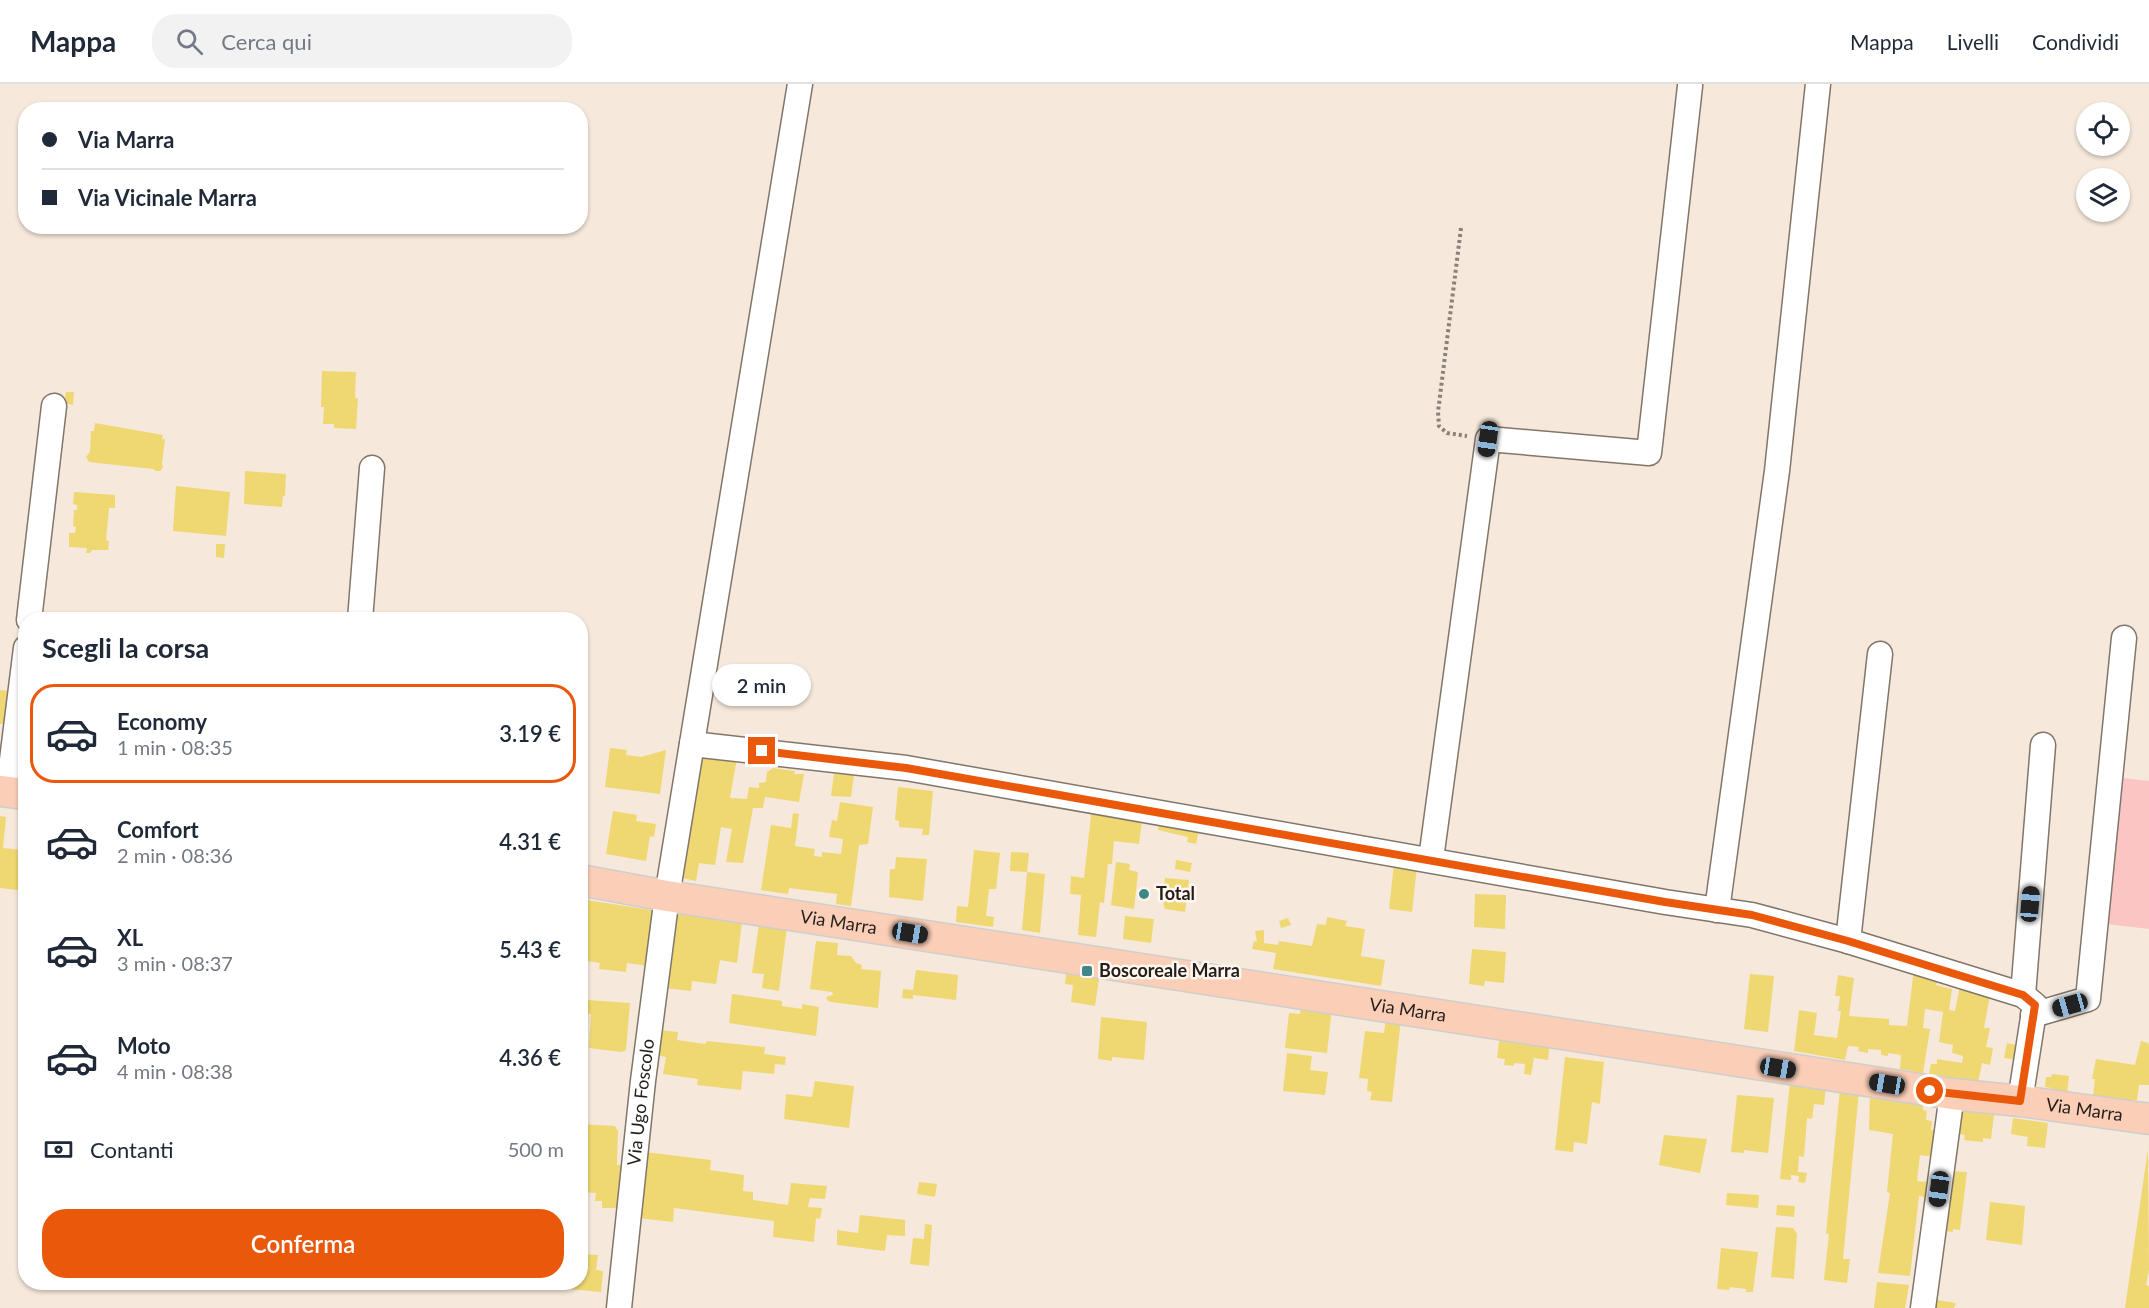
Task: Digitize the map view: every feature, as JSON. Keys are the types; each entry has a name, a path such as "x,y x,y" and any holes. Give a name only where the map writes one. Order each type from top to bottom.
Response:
{"main road":[{"name":"Via Marra","path":"588,881 667,896 1952,1094 2149,1119"}],"street":[{"name":"Via Ugo Foscolo","path":"619,1308 642,1092 667,896 800,84"},
{"path":"1717,910 1777,471 1818,84"},
{"path":"1431,859 1488,439 1649,453 1690,86"},
{"path":"30,612 54,406"},
{"path":"361,612 372,468"},
{"path":"692,744 906,768 1752,915 1848,941 2028,1005 2088,999 2124,638"},
{"path":"1848,941 1881,654"},
{"path":"11,792 18,725"},
{"path":"2020,1101 2043,745"},
{"path":"1923,1308 1952,1094"}],"path":[{"path":"1461,228 1438,412 1439,426 1447,433 1488,439"}],"shaded area":[{"path":"2122,778 2149,781 2149,929 2106,924"}],"building":[{"path":"322,371 356,372 355,398 358,398 356,429 334,428 334,424 323,424"},
{"path":"66,392 74,392 73,405 64,403"},
{"path":"95,423 163,435 162,440 165,439 163,468 156,471 89,462 86,457 90,452 91,431 94,431"},
{"path":"245,471 286,474 282,507 244,504"},
{"path":"176,486 230,492 226,536 173,531"},
{"path":"74,492 115,495 115,508 109,508 106,540 109,541 108,550 92,550 86,553 87,548 69,547 69,533 75,533 76,527 73,526 74,510 77,510 77,505 73,504"},
{"path":"216,544 225,544 224,558 216,557"},
{"path":"0,690 11,691 8,724 0,724"},
{"path":"610,748 627,750 626,755 641,757 666,750 660,794 605,787"},
{"path":"700,754 737,758 730,798 747,799 749,787 759,788 759,783 766,782 767,772 773,768 795,771 794,774 804,774 799,802 765,797 763,808 753,808 743,863 726,862 732,829 721,827 715,865 699,863 696,881 678,877"},
{"path":"834,774 854,775 851,797 831,796"},
{"path":"898,787 933,791 929,835 922,835 923,829 899,827 899,821 895,820"},
{"path":"840,802 873,807 868,844 859,845 851,906 836,904 837,894 789,888 788,894 761,890 771,825 791,828 793,813 799,814 795,846 815,849 814,856 822,857 822,852 841,854 843,839 829,837 832,820 837,821"},
{"path":"1092,807 1142,820 1139,844 1114,841 1112,864 1108,864 1104,903 1100,902 1096,937 1078,935 1081,895 1070,894 1071,876 1084,878"},
{"path":"613,811 637,815 636,821 656,824 654,837 650,836 646,861 606,854"},
{"path":"0,816 6,817 3,848 18,850 18,890 0,888"},
{"path":"1159,823 1200,826 1196,844 1187,842 1188,837 1158,830"},
{"path":"974,850 1000,853 996,889 989,889 986,916 994,917 993,927 956,922 957,906 968,907"},
{"path":"1011,852 1029,853 1027,872 1010,871"},
{"path":"896,857 927,859 923,901 889,897 890,869 895,869"},
{"path":"1176,860 1192,863 1190,872 1175,869"},
{"path":"1116,862 1130,864 1129,870 1138,872 1134,909 1111,905"},
{"path":"1394,864 1417,867 1412,912 1389,909"},
{"path":"1027,872 1045,874 1040,933 1022,930"},
{"path":"1165,878 1189,880 1185,912 1165,909 1162,899"},
{"path":"1475,894 1506,895 1505,929 1474,927"},
{"path":"588,900 664,912 655,967 627,963 626,972 599,969 600,963 588,961"},
{"path":"677,914 742,922 737,963 720,960 716,984 692,981 691,991 665,988"},
{"path":"1125,916 1154,919 1151,943 1123,939"},
{"path":"1327,917 1347,921 1345,926 1365,929 1361,956 1385,960 1381,986 1273,969 1276,953 1252,949 1254,941 1257,942 1255,931 1264,930 1264,943 1278,945 1279,941 1312,946 1317,924 1326,925"},
{"path":"1288,918 1291,925 1281,928 1279,921"},
{"path":"759,924 787,927 779,991 762,988 764,974 752,973"},
{"path":"816,941 838,943 837,955 851,956 856,963 862,965 861,969 881,971 878,1008 831,1002 826,997 833,995 832,992 810,989"},
{"path":"1472,949 1506,952 1504,983 1485,981 1484,986 1469,984"},
{"path":"1067,967 1100,972 1095,1006 1071,1002 1073,985 1065,984"},
{"path":"1914,969 1938,978 1936,985 1952,989 1949,1010 1955,1011 1960,985 1990,995 1984,1028 1990,1028 1986,1047 1993,1048 1990,1065 1982,1063 1978,1083 1929,1074 1931,1064 1937,1064 1937,1059 1962,1063 1963,1056 1952,1053 1953,1045 1939,1042 1943,1012 1925,1009 1923,1028 1930,1029 1923,1073 1900,1069 1901,1055 1888,1053 1888,1056 1881,1055 1881,1050 1868,1049 1868,1053 1858,1051 1859,1047 1848,1046 1845,1060 1794,1051 1799,1010 1817,1013 1814,1035 1837,1038 1841,1011 1838,1011 1840,996 1835,996 1838,975 1854,978 1849,1016 1889,1019 1889,1025 1907,1026"},
{"path":"916,970 958,975 956,1000 913,995 913,999 902,998 903,989 913,990"},
{"path":"1750,974 1774,976 1768,1032 1744,1029"},
{"path":"732,994 782,1001 782,1006 802,1009 802,1004 819,1007 816,1036 729,1023"},
{"path":"588,1000 630,1003 626,1050 621,1052 589,1048 591,1014 588,1014"},
{"path":"1301,1005 1332,1008 1327,1053 1285,1048 1289,1013 1300,1014"},
{"path":"1101,1017 1147,1022 1144,1060 1112,1057 1112,1061 1098,1059"},
{"path":"1386,1017 1401,1019 1392,1102 1370,1100 1372,1092 1367,1091 1368,1079 1359,1078 1365,1031 1384,1033"},
{"path":"659,1030 678,1032 677,1040 765,1047 764,1054 786,1057 785,1065 775,1064 774,1074 743,1071 741,1090 697,1085 698,1079 663,1074 666,1057 656,1055"},
{"path":"1500,1034 1550,1042 1548,1060 1534,1058 1531,1075 1524,1074 1525,1064 1504,1065 1505,1059 1497,1058"},
{"path":"2141,1041 2149,1045 2149,1085 2139,1085 2137,1100 2128,1102 2093,1097 2095,1079 2092,1079 2096,1059 2135,1065"},
{"path":"2007,1043 2021,1046 2018,1060 2004,1058"},
{"path":"1287,1053 1312,1056 1310,1070 1328,1072 1325,1095 1283,1091"},
{"path":"1565,1057 1604,1062 1600,1104 1592,1102 1587,1144 1574,1142 1573,1152 1555,1150"},
{"path":"2052,1074 2069,1076 2067,1094 2050,1092 2051,1088 2045,1087 2046,1077 2051,1077"},
{"path":"815,1081 854,1086 849,1128 784,1119 786,1094 812,1097"},
{"path":"1790,1082 1826,1086 1824,1105 1814,1104 1812,1119 1807,1118 1804,1157 1799,1156 1798,1172 1807,1173 1805,1183 1798,1182 1799,1176 1791,1175 1791,1180 1780,1179"},
{"path":"1840,1088 1859,1091 1843,1259 1850,1259 1847,1283 1824,1280 1829,1234 1826,1234"},
{"path":"1870,1093 1923,1103 1923,1110 1927,1111 1926,1120 1932,1121 1931,1130 1945,1132 1936,1157 1920,1155 1917,1181 1927,1182 1925,1197 1919,1196 1910,1276 1878,1273 1890,1193 1887,1192 1893,1134 1869,1130"},
{"path":"1737,1095 1774,1098 1768,1153 1744,1150 1744,1153 1731,1152"},
{"path":"1958,1109 1994,1115 1991,1139 1983,1138 1983,1142 1964,1140 1965,1135 1955,1133"},
{"path":"2013,1118 2048,1123 2045,1148 2027,1146 2028,1137 2011,1134"},
{"path":"588,1124 615,1126 618,1131 617,1165 629,1165 626,1208 602,1208 602,1201 595,1201 596,1193 588,1192"},
{"path":"1664,1135 1707,1139 1700,1173 1659,1165"},
{"path":"2148,1149 2149,1269 2146,1285 2149,1286 2149,1308 2125,1308"},
{"path":"645,1152 711,1160 710,1170 744,1175 743,1191 753,1192 753,1200 788,1205 791,1183 827,1186 825,1199 810,1198 808,1207 822,1208 820,1219 816,1218 814,1242 773,1237 774,1221 674,1208 673,1222 638,1218"},
{"path":"1949,1171 1967,1172 1960,1230 1953,1229 1953,1232 1941,1231"},
{"path":"919,1182 937,1184 935,1197 917,1194"},
{"path":"1727,1193 1759,1195 1758,1208 1726,1205"},
{"path":"1990,1202 2025,1206 2022,1245 1986,1240"},
{"path":"1777,1205 1795,1206 1794,1217 1776,1215"},
{"path":"860,1215 905,1220 905,1236 887,1235 885,1251 837,1245 837,1230 858,1233"},
{"path":"925,1224 932,1225 929,1266 910,1264 913,1238 924,1239"},
{"path":"1776,1227 1793,1228 1797,1234 1794,1279 1771,1277"},
{"path":"1721,1248 1758,1252 1753,1292 1730,1287 1729,1290 1717,1289"},
{"path":"588,1254 598,1255 596,1270 603,1271 601,1292 579,1290 588,1290"},
{"path":"1877,1282 1909,1285 1905,1308 1874,1308"},
{"path":"1930,1299 1956,1303 1954,1308 1928,1308"}],"place":[{"name":"Total","path":"1144,894"},
{"name":"Boscoreale Marra","path":"1087,971"}],"route":[{"path":"762,751 906,768 1665,902 1752,915 1848,941 2023,995 2035,1005 2020,1101 1930,1091"}]}
